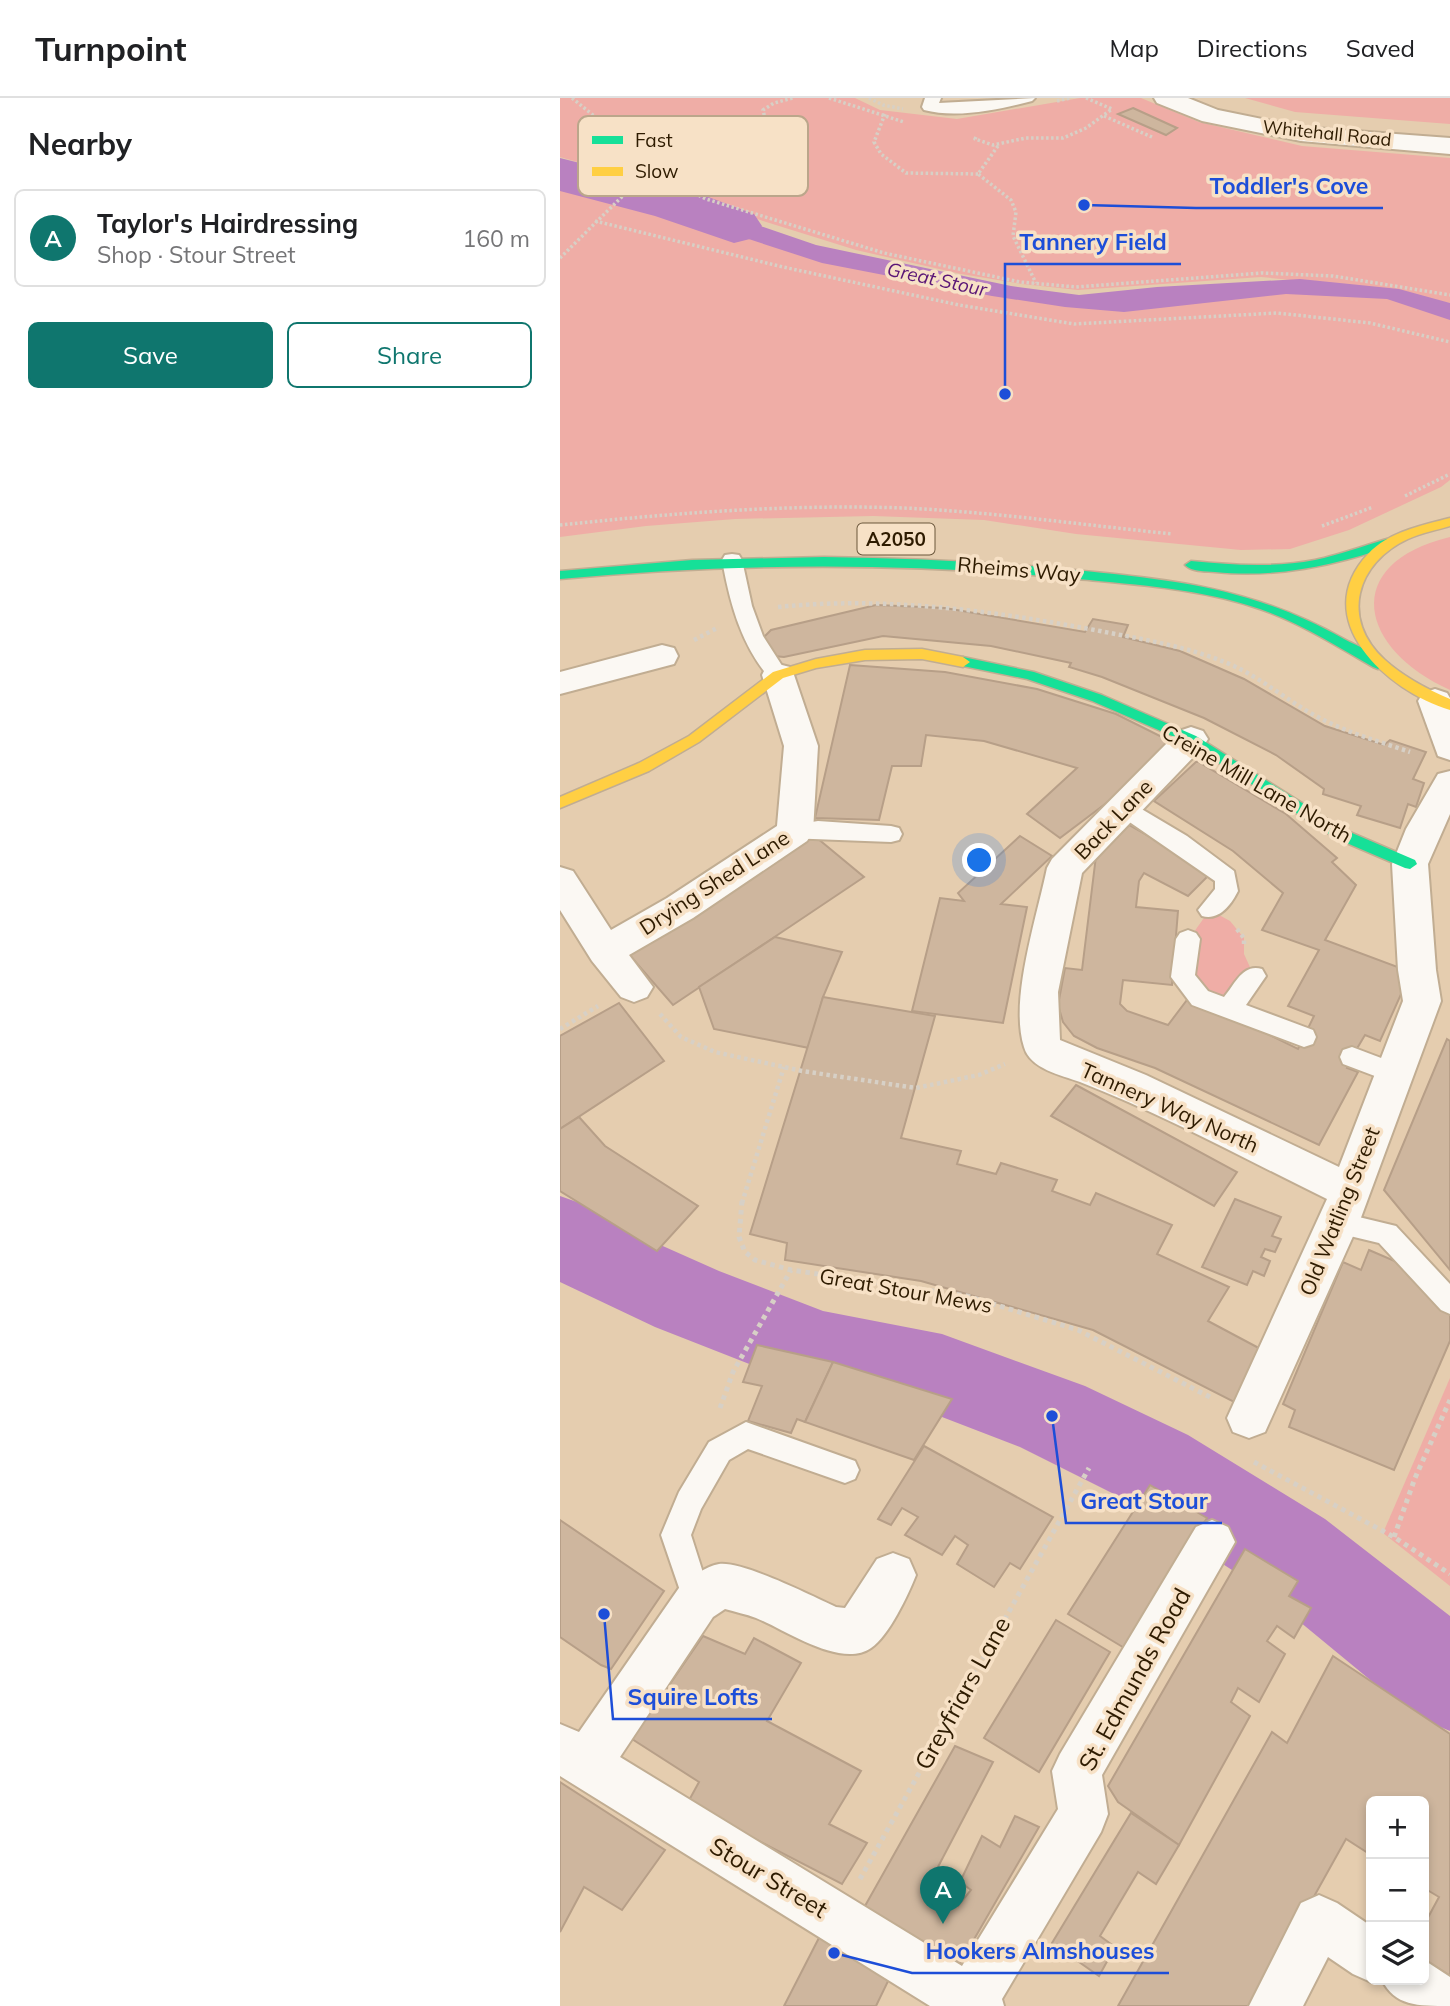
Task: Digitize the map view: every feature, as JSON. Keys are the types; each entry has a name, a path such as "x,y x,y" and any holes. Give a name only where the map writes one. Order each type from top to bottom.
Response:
{"main road":[{"path":"1178,564 1231,570 1290,570 1327,563 1446,520"},
{"path":"1387,543 1361,568 1350,598 1356,632 1378,664 1403,684 1443,703"},
{"name":"Rheims Way","path":"560,575 732,560 818,557 1030,568 1228,594 1253,601 1308,624 1378,664"},
{"name":"Creine Mill Lane North","path":"778,675 816,664 865,655 922,653 1040,678 1097,698 1191,740 1340,834 1410,863"},
{"path":"560,803 644,767 694,739 778,675"}],"street":[{"name":"Whitehall Road","path":"1166,98 1211,117 1301,134 1450,146"},
{"path":"560,683 662,656"},
{"name":"Drying Shed Lane","path":"605,951 680,908 795,832 801,746 778,675"},
{"path":"1443,703 1450,748"},
{"name":"Back Lane","path":"1043,1048 1039,992 1065,868 1191,740"},
{"name":"Old Watling Street","path":"1249,1418 1343,1207 1396,1074 1436,1007 1417,970 1410,863 1424,829 1450,783"},
{"path":"560,880 605,951 634,986"},
{"name":"Tannery Way North","path":"1043,1048 1058,1057 1132,1086 1343,1207"},
{"name":"St. Edmunds Road","path":"949,1997 1083,1814 1077,1771 1212,1542"},
{"path":"573,1755 697,1601 720,1586 758,1595 834,1630 854,1632 865,1621 893,1575"},
{"name":"Stour Street","path":"573,1755 838,1919 949,1997"},
{"path":"1275,2006 1319,1921 1366,1953"},
{"path":"1416,1985 1447,2006"}],"lane":[{"path":"933,98 930,107 953,109 1027,98"},
{"path":"732,560 738,597 745,615 763,660 778,675"},
{"path":"1124,806 1226,877 1227,891 1210,910"},
{"path":"795,832 818,829 891,834"},
{"path":"1188,939 1183,977 1200,998 1304,1037"},
{"path":"1230,1008 1254,976"},
{"path":"1352,1057 1396,1074"},
{"path":"1343,1207 1387,1234 1450,1302"},
{"path":"697,1601 676,1535 689,1502 719,1451 746,1435 845,1471"}],"path":[{"path":"572,98 594,116"},
{"path":"765,116 763,110 774,103 793,98"},
{"path":"869,98 883,106"},
{"path":"978,133 975,139 988,146 998,146 1024,138 1057,139 1083,130 1112,109 1086,98"},
{"path":"885,114 874,142 881,154 906,173 978,174 1011,201 1016,212 1013,236 1036,283"},
{"path":"1104,116 1152,137"},
{"path":"978,174 998,146"},
{"path":"560,258 621,196"},
{"path":"700,196 884,253 1036,283 1076,287 1262,273 1333,276 1450,295"},
{"path":"595,221 946,302 1074,324 1277,313 1370,323 1450,342"},
{"path":"1405,496 1450,474"},
{"path":"1316,528 1379,505"},
{"path":"560,525 692,512 852,508 964,512 1176,535"},
{"path":"1358,732 1415,754"},
{"path":"634,986 681,1037 715,1052 784,1067 916,1088 979,1075 1043,1048"},
{"name":"Great Stour Mews","path":"784,1067 740,1209 737,1229 745,1252 755,1260 791,1269 967,1296 1078,1330 1176,1377 1249,1418"},
{"path":"733,1372 791,1269"},
{"path":"1394,1537 1415,1478 1450,1401"},
{"path":"1249,1418 1245,1458 1394,1537 1450,1574"},
{"name":"Greyfriars Lane","path":"838,1919 1089,1468"}],"shaded area":[{"path":"560,98 855,98 880,110 957,119 1080,98 1141,98 1199,122 1302,146 1450,158 1450,303 1372,288 1261,277 1078,290 1022,284 961,274 856,250 693,196 808,196 808,116 578,116 578,162 560,157"},
{"path":"1245,98 1450,98 1450,124 1295,112"},
{"path":"560,174 578,178 578,196 643,196 737,227 876,266 1088,302 1278,287 1380,291 1450,308 1450,480 1441,487 1349,530 1290,549 1241,550 1076,534 984,520 873,516 735,519 646,526 560,537"},
{"path":"1450,537 1450,690 1420,673 1396,653 1381,631 1374,609 1377,587 1390,567 1414,550"},
{"path":"1210,910 1230,921 1244,938 1244,954 1254,976 1230,1008 1200,998 1188,970 1188,943"},
{"path":"1450,1378 1450,1586 1383,1533"}],"water":[{"path":"673,196 816,245 1011,286 1079,295 1157,287 1300,279 1399,289 1450,303 1450,320 1387,299 1286,294 1124,312 1065,307 992,296 822,263 620,197"}],"building":[{"path":"1133,108 1177,128 1166,135 1118,114"},
{"path":"876,605 945,608 1085,632 1093,619 1128,625 1123,637 1180,651 1244,679 1325,726 1384,745 1390,740 1426,752 1413,779 1424,783 1416,807 1408,804 1400,828 1357,815 1361,806 1323,794 1324,789 1276,755 1204,718 1102,677 1069,667 1071,663 991,646 883,636 784,657 774,656 763,643 771,630"},
{"path":"850,665 945,672 1037,689 1116,714 1172,742 1125,789 1060,838 1027,814 1077,768 984,741 926,735 921,766 892,766 879,820 815,818"},
{"path":"1197,761 1286,814 1337,858 1332,862 1356,885 1325,940 1411,972 1380,1041 1365,1035 1352,1057 1347,1068 1358,1072 1319,1145 1155,1068 1097,1048 1074,1036 1063,1022 1058,1005 1065,968 1082,970 1096,856 1129,825 1212,872 1188,896 1144,873 1139,881 1136,907 1178,911 1172,985 1123,980 1120,1004 1127,1011 1168,1025 1190,996 1298,1049 1314,1016 1288,1006 1319,950 1262,930 1283,893 1233,851 1154,801"},
{"path":"811,833 864,877 673,1005 625,950"},
{"path":"1020,836 1052,856 1001,904 1027,907 1003,1023 912,1011 940,898 964,901 958,893"},
{"path":"775,937 842,952 823,997 809,1048 714,1029 699,987"},
{"path":"823,997 935,1016 901,1138 961,1151 957,1164 996,1174 1001,1163 1057,1180 1052,1191 1090,1205 1096,1193 1172,1225 1157,1254 1229,1287 1208,1321 1270,1354 1242,1406 1093,1330 921,1281 785,1260 787,1243 750,1234"},
{"path":"619,1003 664,1061 560,1129 560,1036"},
{"path":"1447,1039 1450,1041 1450,1270 1384,1190"},
{"path":"1076,1085 1237,1172 1214,1206 1051,1116"},
{"path":"579,1117 605,1146 698,1206 657,1251 560,1191 560,1129"},
{"path":"1235,1199 1281,1217 1272,1236 1281,1239 1275,1252 1265,1249 1261,1257 1270,1261 1264,1276 1253,1271 1247,1285 1202,1267"},
{"path":"1369,1250 1411,1268 1450,1311 1450,1341 1394,1470 1289,1427 1295,1410 1283,1404 1343,1262 1361,1270"},
{"path":"757,1345 833,1362 805,1422 797,1419 791,1433 748,1421 762,1386 743,1382"},
{"path":"833,1362 952,1399 914,1460 805,1422"},
{"path":"924,1446 1053,1517 1020,1569 1010,1563 994,1587 957,1564 968,1545 955,1536 942,1555 905,1535 918,1517 902,1508 891,1525 878,1519"},
{"path":"1150,1485 1207,1518 1126,1649 1068,1614"},
{"path":"560,1520 664,1591 611,1669 560,1637"},
{"path":"1245,1549 1298,1581 1289,1596 1311,1608 1294,1638 1277,1626 1267,1641 1285,1654 1259,1702 1238,1688 1231,1702 1250,1716 1179,1845 1118,1802 1108,1786"},
{"path":"1056,1620 1110,1652 1039,1772 984,1738"},
{"path":"703,1636 745,1654 754,1638 801,1663 767,1721 861,1771 829,1824 867,1843 842,1884 687,1804 699,1782 632,1739"},
{"path":"1333,1656 1450,1734 1450,1976 1429,1962 1429,1916 1439,1897 1429,1891 1429,1796 1366,1796 1366,1852 1346,1839 1253,2006 1118,2006 1272,1732 1287,1743"},
{"path":"955,1746 993,1762 929,1884 958,1906 971,1890 960,1882 982,1836 1000,1847 1015,1816 1039,1827 958,1967 865,1906"},
{"path":"560,1782 665,1850 622,1910 584,1887 560,1932"},
{"path":"1131,1813 1179,1845 1156,1884 1138,1872 1100,1936 1115,1947 1099,1976 1052,1943"},
{"path":"822,1932 892,1973 876,2006 784,2006"}],"waterway":[{"name":"Great Stour","path":"560,174 578,179"},
{"name":"Great Stour","path":"644,196 675,204 734,226"},
{"name":"Great Stour","path":"560,1234 580,1250 687,1299 821,1351 942,1376 1052,1416 1154,1466 1290,1552 1450,1680"}],"traffic: fast":[{"path":"1191,565 1245,570 1290,568 1336,559 1387,543"},
{"path":"560,575 692,564 824,561 1022,569 1133,580 1200,589 1265,606 1309,625 1378,664"},
{"path":"963,662 1029,675 1097,698 1191,739 1340,834 1410,864"}],"traffic: slow":[{"path":"1450,522 1404,536 1373,556 1356,580 1351,607 1359,635 1379,662 1409,686 1450,705"},
{"path":"560,803 644,767 694,739 778,675 816,664 865,655 922,654 963,662"}],"place":[{"name":"Toddler's Cove","path":"1084,205"},
{"name":"Tannery Field","path":"1005,394"},
{"name":"Great Stour","path":"1052,1416"},
{"name":"Squire Lofts","path":"604,1614"},
{"name":"Taylor's Hairdressing","path":"943,1924"},
{"name":"Hookers Almshouses","path":"834,1953"}]}
